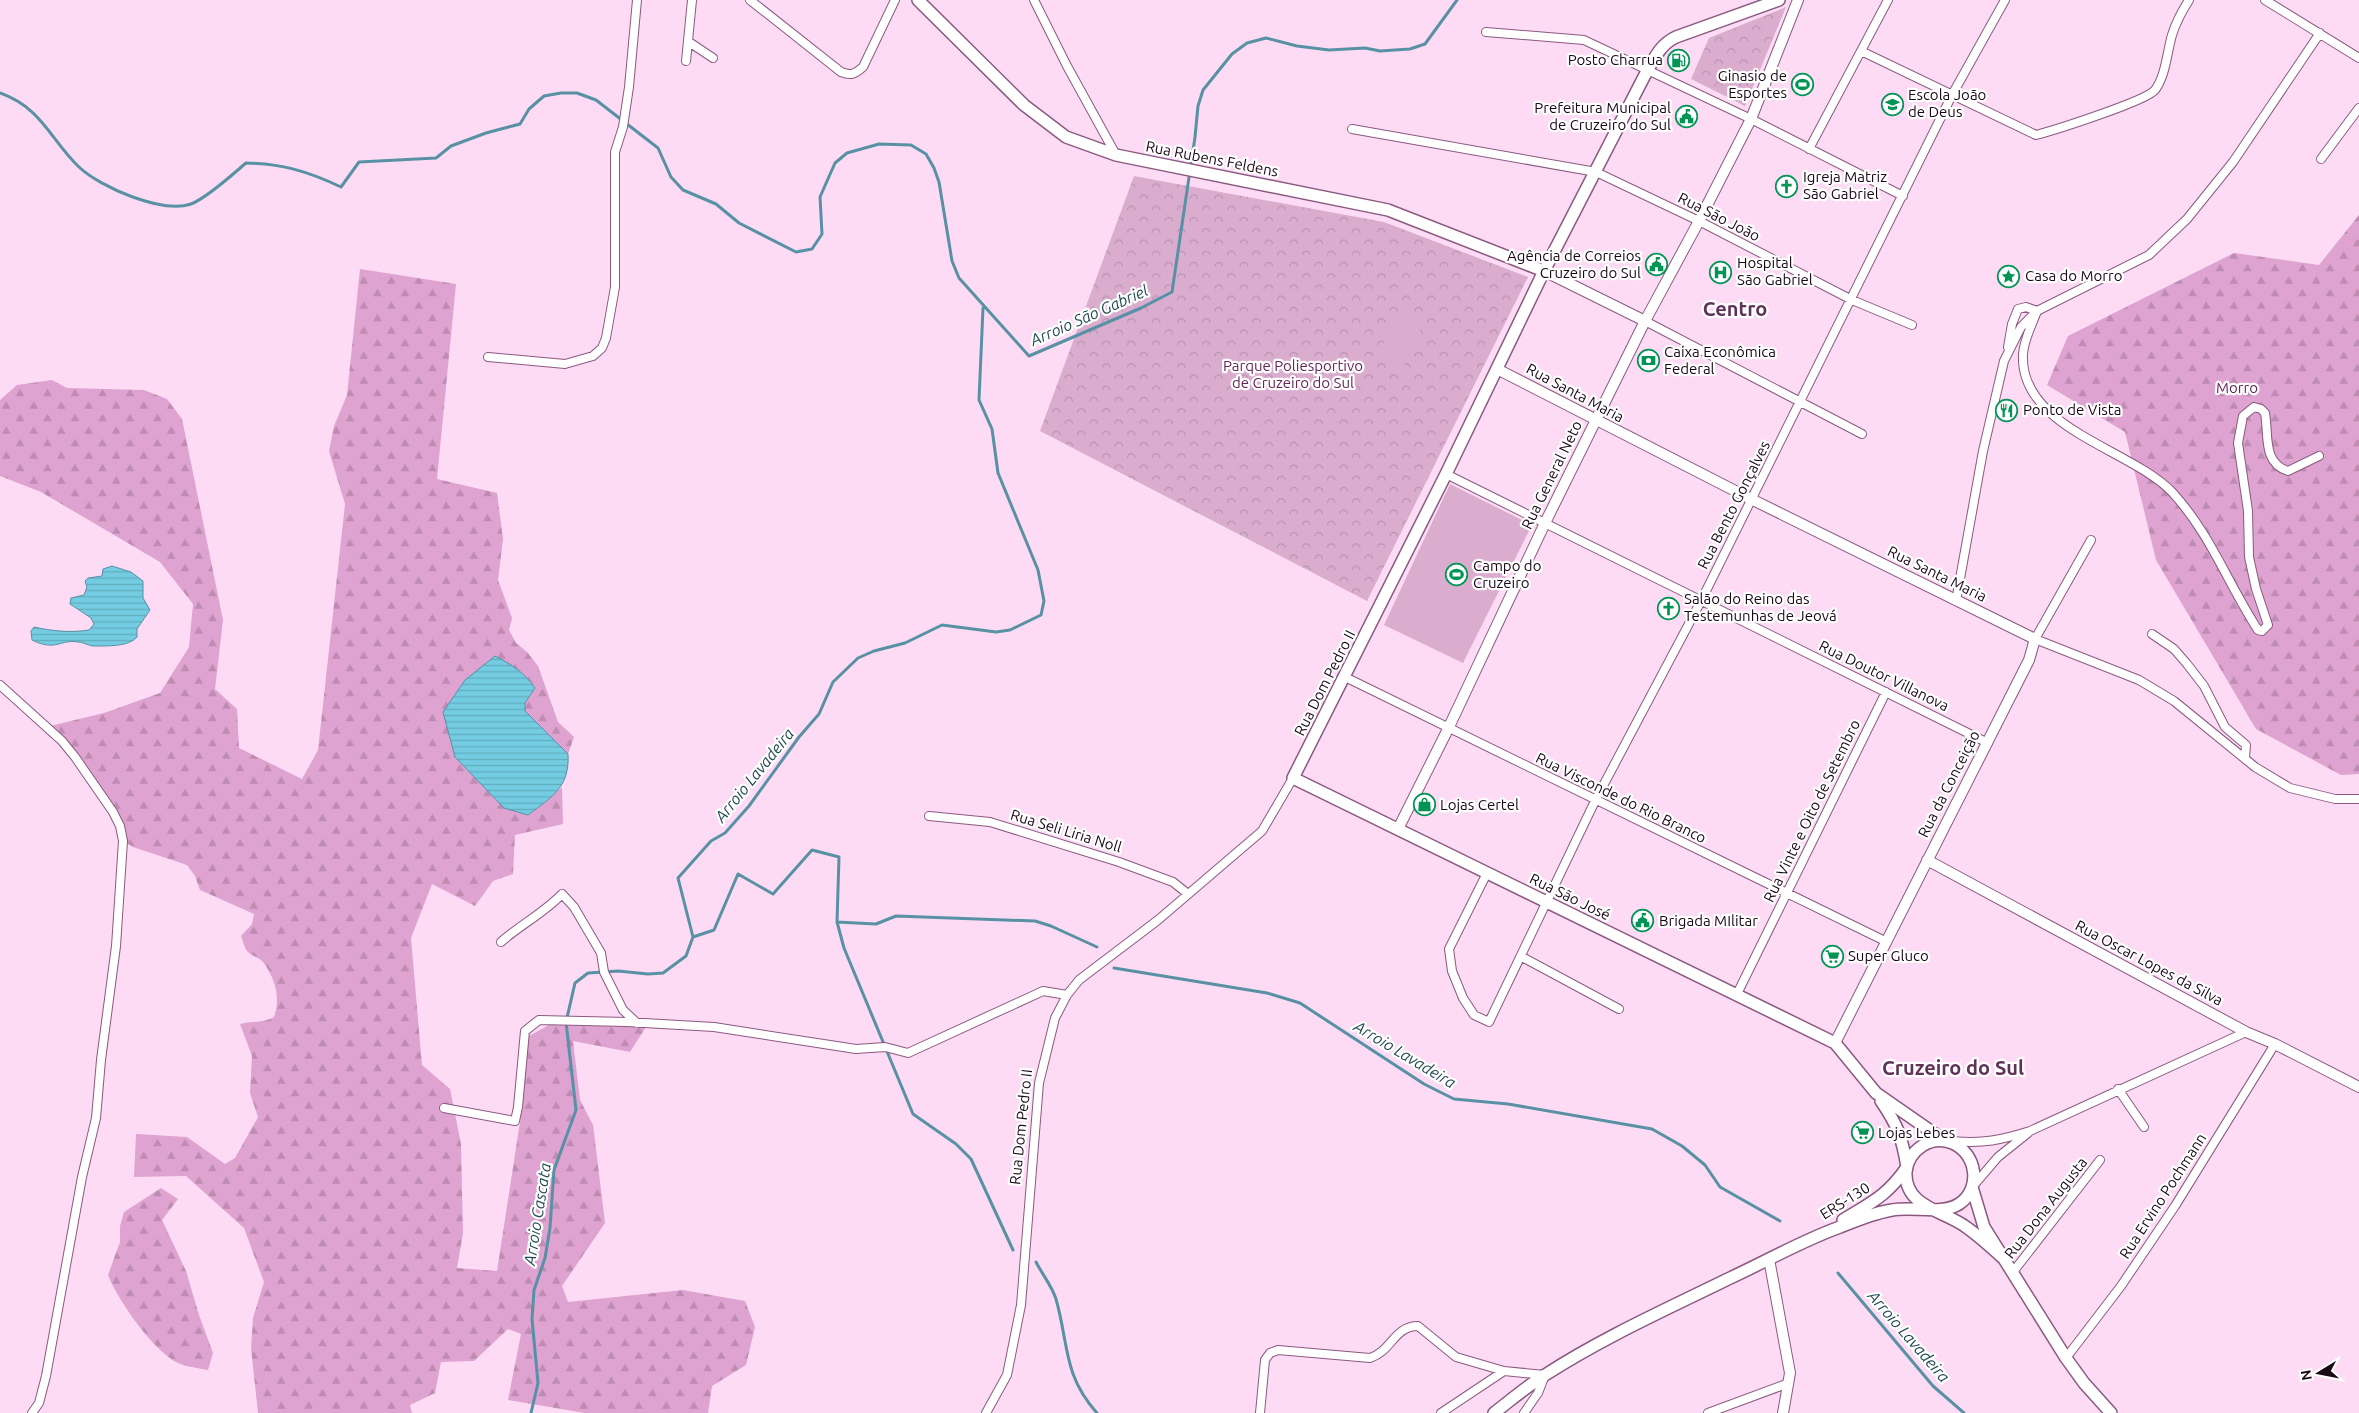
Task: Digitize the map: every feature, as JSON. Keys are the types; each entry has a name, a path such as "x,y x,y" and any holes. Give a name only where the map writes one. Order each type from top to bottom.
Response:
{"main road":[{"name":"Rua Rubens Feldens","path":"918,0 1024,105 1066,138 1116,155 1401,214 1544,271"},
{"name":"Rua Dom Pedro II","path":"1293,778 1446,474 1544,271 1646,71 1660,48 1667,41 1779,0"},
{"name":"Rua São José","path":"1293,778 1835,1044 1876,1093 1945,1141"},
{"path":"1876,1093 1898,1126 1902,1139 1907,1167 1907,1184 1910,1192 1929,1208 1967,1227 2003,1258"},
{"path":"1907,1167 1913,1154 1924,1144 1938,1140 1961,1148 1972,1162 1974,1178 1972,1187 1958,1204 1944,1210 1929,1208"},
{"name":"ERS-130","path":"1494,1413 1545,1375 1610,1338 1819,1234 1877,1200 1893,1187 1907,1167"},
{"path":"1972,1187 1984,1226 2003,1258 2066,1358 2084,1383 2110,1413"},
{"name":"ERS-130","path":"1819,1234 1874,1214 1903,1208 1929,1208"}],"street":[{"path":"488,357 565,364 593,356 602,348 606,338 615,287 615,152 623,127 637,0"},
{"path":"686,61 692,0"},
{"path":"750,0 841,72 849,75 855,74 863,67 894,0"},
{"path":"1034,0 1067,66 1116,155"},
{"name":"Rua General Neto","path":"1398,830 1448,730 1545,523 1645,321 1699,221 1750,119 1798,0"},
{"path":"1809,149 1888,0"},
{"name":"Rua Bento Gonçalves","path":"1487,873 1449,949 1452,971 1463,998 1474,1015 1489,1022 1596,801 1701,601 1801,403 1952,95 2005,0"},
{"path":"1862,51 2036,135 2136,100 2154,91 2162,74 2180,14 2189,0"},
{"path":"2265,0 2359,58"},
{"path":"1486,32 1584,40 1750,119 1903,196"},
{"path":"2007,351 2022,327 2037,311 2149,255 2187,219 2233,162 2320,33"},
{"path":"688,42 713,58"},
{"path":"2322,159 2359,108"},
{"name":"Rua São João","path":"1352,129 1596,172 1699,221 1852,300 1912,325"},
{"path":"1544,271 1645,321 1862,434"},
{"path":"1956,601 1983,451 2007,351 2008,338 2018,310 2023,307 2037,311"},
{"path":"2037,311 2025,344 2023,356 2027,376 2039,400 2074,430 2134,464 2170,490 2207,537 2258,630 2262,631 2268,625 2249,556 2248,511 2238,443 2243,416 2254,407 2261,409 2265,413 2269,453 2282,469 2288,471 2319,456"},
{"name":"Rua Santa Maria","path":"1497,369 1596,421 1956,601 2035,639 2139,680 2174,701 2255,767 2290,788 2335,799 2359,798"},
{"name":"Rua Doutor Villanova","path":"1446,474 1988,743"},
{"name":"Rua da Conceição","path":"1835,1044 1885,941 2029,660 2035,639 2090,540"},
{"path":"2152,634 2174,649 2188,664 2204,686 2225,727 2246,745 2245,757"},
{"name":"Rua Visconde do Rio Branco","path":"1345,678 1448,730 1885,941"},
{"path":"0,685 62,741 113,812 120,826 123,841 116,946 101,1060 96,1118 82,1177 46,1376 39,1403 32,1413"},
{"name":"Rua Vinte e Oito de Setembro","path":"1736,996 1886,692"},
{"name":"Rua Dom Pedro II","path":"986,1413 1007,1375 1020,1305 1039,1083 1055,1018 1066,995 1079,980 1158,920 1262,831 1293,778"},
{"name":"Rua Seli Liria Noll","path":"929,816 990,822 1119,862 1173,882 1188,894"},
{"name":"Rua Oscar Lopes da Silva","path":"1927,860 2246,1032 2359,1087"},
{"path":"500,942 518,926 554,903 562,894 574,907 601,953 604,972 622,1010 639,1024"},
{"path":"1522,957 1618,1009"},
{"path":"444,1108 515,1121 524,1031 539,1020 627,1022 714,1027 856,1049 885,1047 908,1054 1043,991 1066,995"},
{"path":"1945,1141 1976,1144 1994,1142 2030,1131 2118,1089 2246,1032"},
{"name":"Rua Ervino Pochmann","path":"2066,1358 2121,1286 2175,1206 2274,1044"},
{"path":"2118,1089 2144,1127"},
{"path":"1972,1187 1998,1157 2030,1131"},
{"name":"Rua Dona Augusta","path":"2013,1272 2100,1160"},
{"path":"1769,1259 1790,1373 1783,1413"},
{"path":"1260,1413 1265,1360 1270,1353 1278,1350 1370,1358 1382,1352 1403,1329 1410,1326 1418,1326 1456,1357 1504,1371 1545,1375 1538,1393 1524,1413"},
{"path":"1441,1413 1504,1371"},
{"path":"1708,1413 1789,1383"}],"green space":[{"path":"1786,7 1745,106 1691,79 1709,38"},
{"name":"Parque Poliesportivo de Cruzeiro do Sul","path":"1134,176 1384,222 1528,277 1367,601 1040,431"},
{"name":"Morro","path":"2359,215 2359,774 2341,775 2256,729 2156,560 2125,432 2047,385 2068,336 2234,253 2319,265"},
{"path":"360,269 456,284 437,479 497,493 503,539 498,580 512,618 509,630 516,643 527,652 538,666 558,722 574,737 568,754 525,711 525,703 535,688 530,681 455,757 504,808 544,803 562,787 563,824 515,835 513,874 493,881 475,906 432,884 411,938 422,1065 450,1089 461,1144 463,1233 457,1268 497,1271 520,1122 529,1036 549,1025 646,1027 630,1052 573,1041 580,1100 593,1125 605,1223 562,1286 568,1302 683,1290 745,1301 755,1327 746,1365 712,1386 708,1413 585,1413 508,1400 521,1334 508,1329 474,1361 441,1362 435,1393 410,1405 412,1413 258,1413 251,1348 253,1318 264,1282 244,1228 186,1176 134,1177 136,1134 187,1137 225,1164 235,1158 258,1117 250,1093 252,1056 240,1024 274,1017 277,1003 276,988 267,968 261,960 247,951 241,936 252,924 254,914 200,890 195,876 187,865 133,847 123,841 120,826 75,757 46,727 104,713 160,693 189,647 193,604 160,562 41,492 0,476 0,400 17,385 52,380 67,388 144,390 167,399 182,419 223,620 215,689 237,709 239,748 302,779 318,750 345,504 329,451 334,426 347,395"},
{"path":"1397,313 1423,324 1403,368 1378,357"},
{"name":"Campo do Cruzeiro","path":"1450,484 1532,525 1463,663 1384,625"},
{"path":"161,1188 178,1199 162,1220 186,1271 213,1353 208,1370 178,1363 158,1348 137,1324 119,1297 108,1275 120,1242 120,1226 124,1212"}],"water":[{"path":"112,566 131,572 143,581 143,598 150,610 137,629 137,637 129,643 104,646 93,646 82,642 47,645 32,640 31,631 34,627 61,631 89,630 94,624 91,618 70,604 71,598 84,595 87,587 85,581 88,578 102,576 103,569"},
{"path":"495,656 517,669 535,688 525,703 525,711 568,754 568,765 563,783 545,803 528,815 504,808 455,757 443,712 465,680"}],"waterway":[{"name":"Arroio São Gabriel","path":"0,93 26,107 44,125 79,167 101,183 148,202 179,206 191,204 205,197 246,163 295,169 341,187 359,162 436,158 451,146 486,133 520,124 529,109 544,96 577,93 596,100 658,148 671,177 683,190 716,204 739,223 796,252 812,249 822,234 820,197 835,163 847,153 879,144 911,145 926,154 934,168 939,182 952,261 959,278 1029,356 1141,308 1172,292 1198,106 1203,90 1232,54 1247,43 1266,38 1297,46 1329,50 1365,48 1380,51 1410,49 1425,44 1457,0"},
{"name":"Arroio Lavadeira","path":"983,308 979,400 992,429 998,473 1038,570 1044,601 1041,615 1010,630 996,632 942,625 905,643 874,651 858,658 833,682 819,714 799,737 749,806 725,833 711,841 678,878 693,937 714,930 738,874 773,894 812,850 839,857 837,922 844,948 913,1114 956,1144 971,1159 1013,1250"},
{"name":"Arroio Lavadeira","path":"837,922 876,924 896,916 1035,921 1051,926 1097,947"},
{"name":"Arroio Cascata","path":"531,1413 538,1383 532,1319 534,1290 545,1258 550,1228 554,1170 576,1110 566,1022 575,983 588,973 618,971 648,974 663,973 686,956 693,937"},
{"name":"Arroio Lavadeira","path":"1114,968 1267,993 1300,1003 1424,1084 1454,1099 1508,1104 1652,1129 1682,1146 1705,1165 1720,1187 1780,1221"},
{"path":"1036,1262 1056,1299 1069,1359 1078,1386 1097,1413"},
{"name":"Arroio Lavadeira","path":"1838,1273 1933,1386 1964,1413"}],"place":[{"name":"Posto Charrua","path":"1679,60"},
{"name":"Ginasio de Esportes","path":"1803,85"},
{"name":"Escola João de Deus","path":"1892,104"},
{"name":"Prefeitura Municipal de Cruzeiro do Sul","path":"1687,117"},
{"name":"Igreja Matriz São Gabriel","path":"1787,186"},
{"name":"Agência de Correios Cruzeiro do Sul","path":"1657,265"},
{"name":"Hospital São Gabriel","path":"1721,272"},
{"name":"Casa do Morro","path":"2009,276"},
{"name":"Caixa Econômica Federal","path":"1648,361"},
{"name":"Ponto de Vista","path":"2007,410"},
{"name":"Campo do Cruzeiro","path":"1457,575"},
{"name":"Salão do Reino das Testemunhas de Jeová","path":"1668,608"},
{"name":"Lojas Certel","path":"1424,805"},
{"name":"Brigada MIlitar","path":"1643,921"},
{"name":"Super Gluco","path":"1832,956"},
{"name":"Lojas Lebes","path":"1862,1133"}],"district":[{"name":"Centro","path":"1735,309"},
{"name":"Cruzeiro do Sul","path":"1953,1068"}]}
